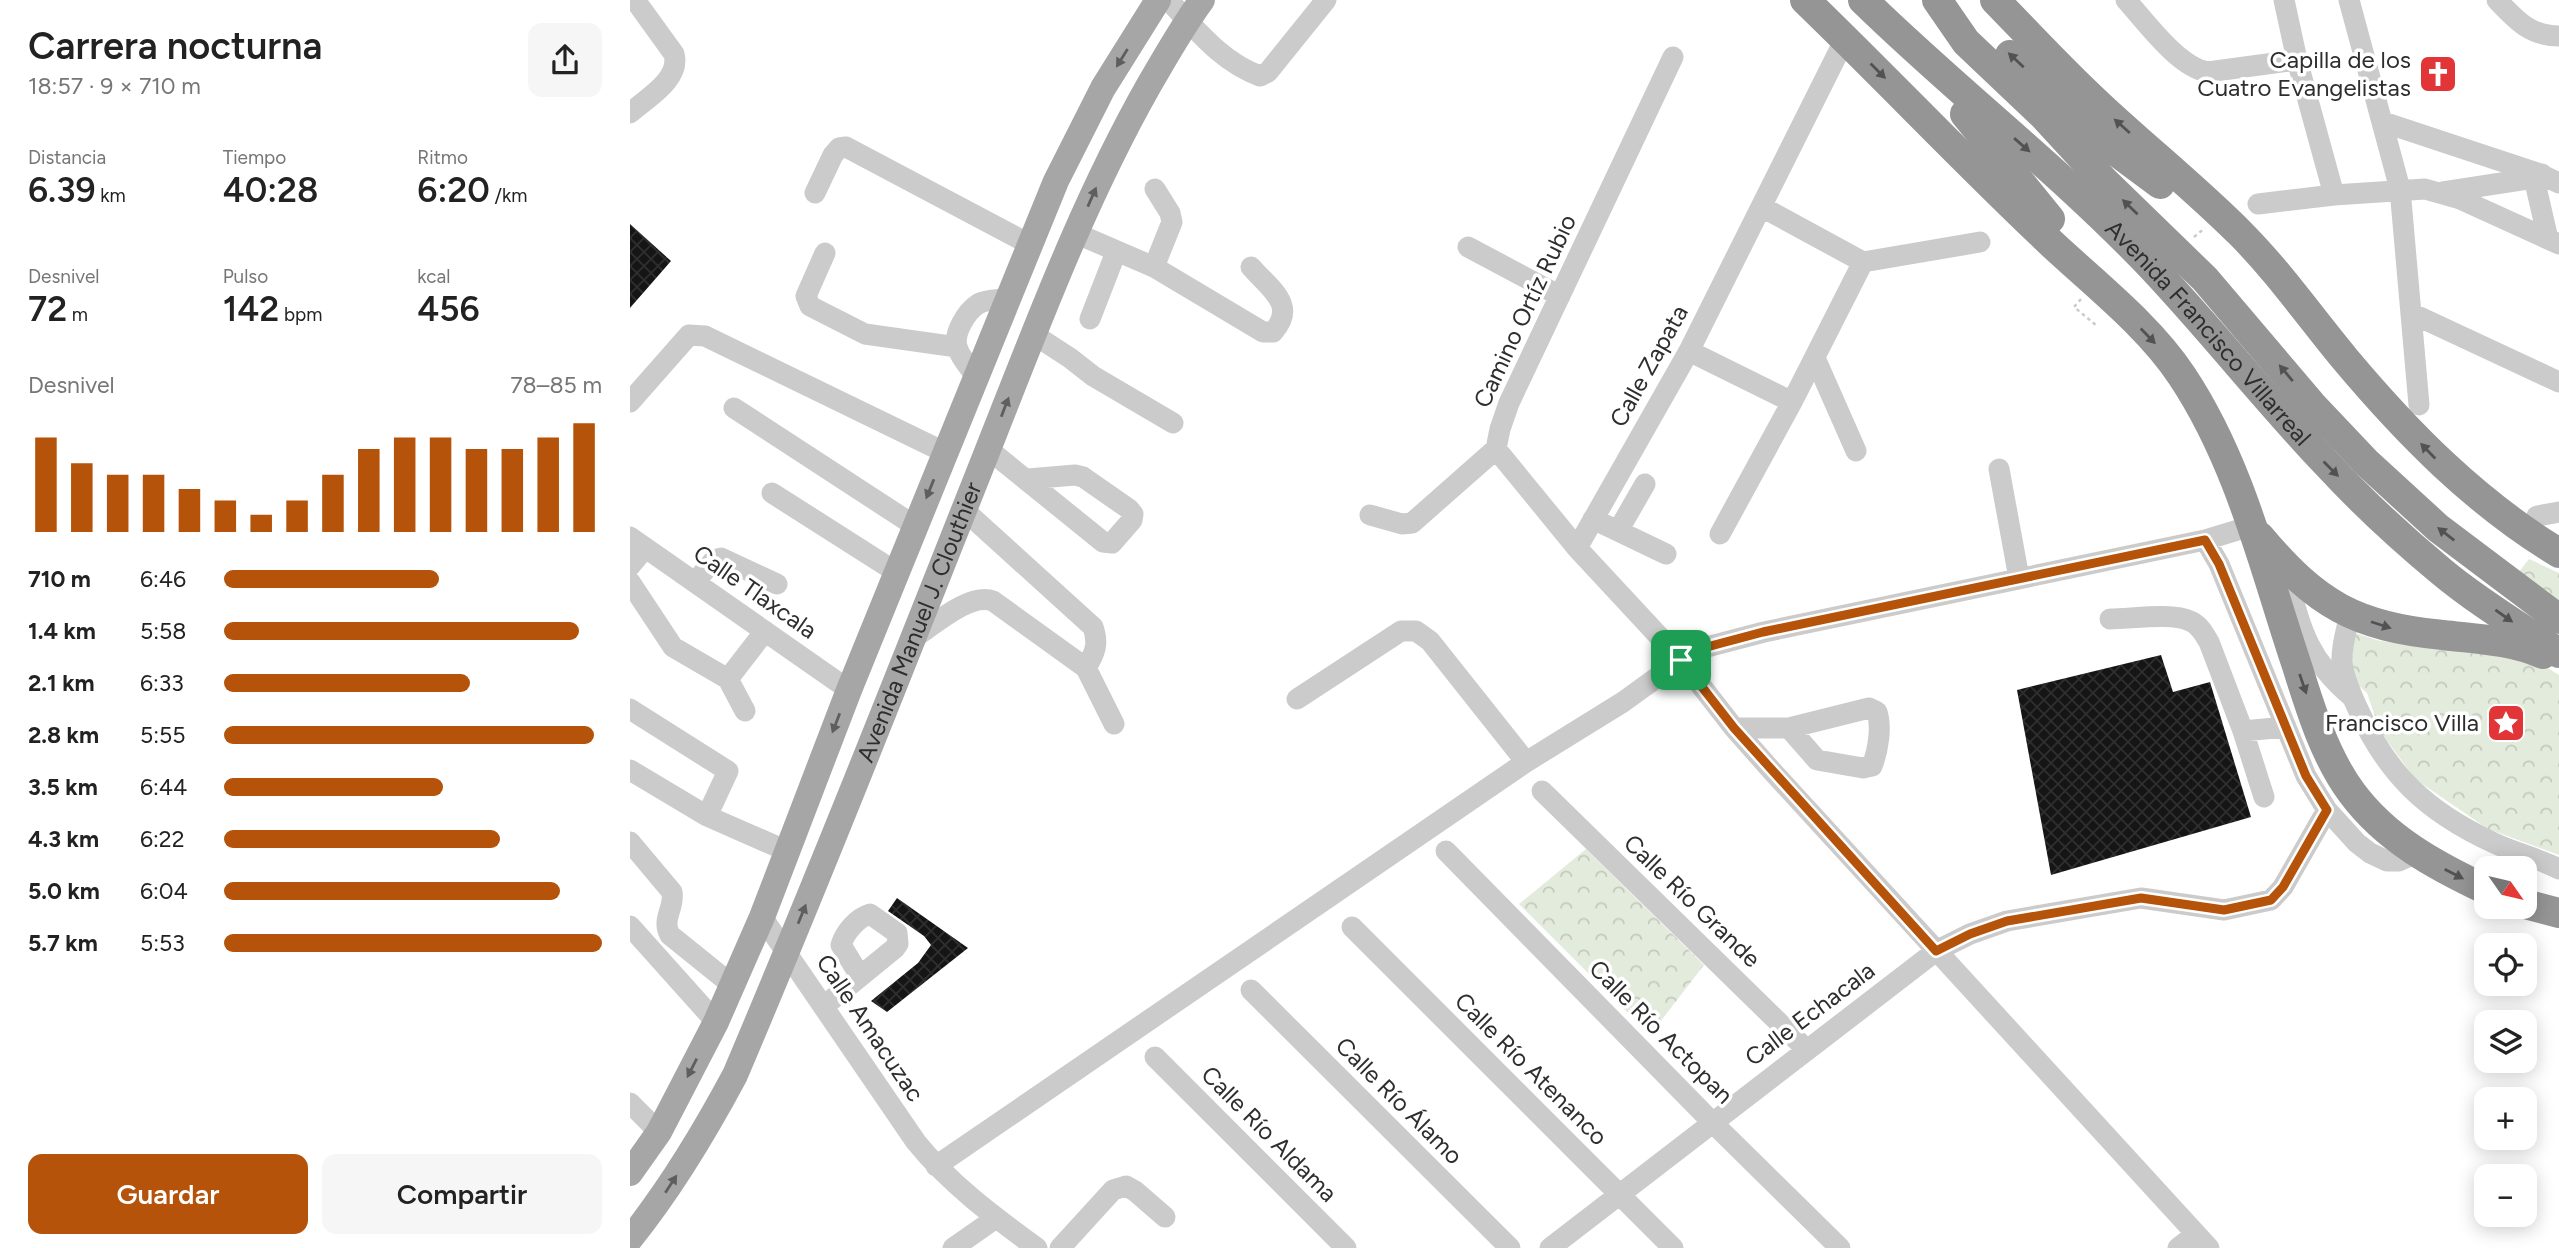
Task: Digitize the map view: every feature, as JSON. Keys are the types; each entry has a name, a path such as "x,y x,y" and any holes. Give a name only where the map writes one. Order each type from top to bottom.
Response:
{"highway":[{"path":"1805,0 2052,244 2101,287 2180,373 2227,458 2306,694 2332,758 2352,793 2388,832 2417,853 2474,883"},
{"name":"Avenida Francisco Villarreal","path":"1863,0 1912,48 2068,184 2146,261 2215,335 2327,464 2383,520 2443,573 2559,653"},
{"path":"1939,0 1975,22 2098,138 2277,274"},
{"name":"Avenida Francisco Villarreal","path":"1939,0 1966,42 2043,115 2102,179 2205,279 2312,405 2366,462 2438,528 2559,619"},
{"path":"1995,0 2096,103 2240,233 2388,410 2433,457 2478,497 2524,532 2559,553"},
{"path":"1912,48 2054,224 2101,287"},
{"path":"2251,526 2305,586 2350,614 2388,628 2512,643 2559,662"},
{"path":"2538,907 2559,913"}],"main road":[{"name":"Avenida Manuel J. Clouthier","path":"630,1173 659,1132 716,1022 762,917 896,572 1056,181 1103,89 1158,0"},
{"name":"Avenida Manuel J. Clouthier","path":"630,1239 656,1206 701,1138 735,1075 787,953 1075,233 1117,140 1195,10"}],"street":[{"path":"630,113 665,82 674,72 677,62 635,0"},
{"path":"1168,0 1195,10 1215,50 1260,76 1268,72 1326,0"},
{"path":"2126,0 2189,66 2198,71 2297,60"},
{"path":"2349,0 2400,189 2419,405"},
{"path":"2497,0 2519,24 2533,33 2559,36"},
{"path":"2292,2 2297,60 2334,195"},
{"name":"Calle Zapata","path":"1577,548 1689,351 1762,207 1837,31"},
{"name":"Camino Ortíz Rubio","path":"1496,449 1508,403 1673,57"},
{"path":"2382,122 2548,177"},
{"path":"815,193 833,155 839,148 846,147 1029,244"},
{"path":"2441,192 2548,177"},
{"path":"2258,204 2400,189 2425,189 2441,192 2553,241 2548,177"},
{"path":"1154,267 1172,222 1170,213 1155,189"},
{"path":"1762,207 1863,262 1980,242"},
{"path":"1075,233 1154,267 1263,332 1273,332 1280,324 1284,312 1283,303 1251,267"},
{"path":"1468,247 1560,296"},
{"path":"1090,319 1116,252"},
{"path":"825,253 806,296 810,306 865,334 957,347"},
{"path":"1720,534 1792,402 1863,262"},
{"path":"975,375 957,347 956,339 962,324 977,305 987,300 1006,299"},
{"path":"2411,313 2559,382"},
{"path":"1033,334 1093,376 1172,423"},
{"path":"630,402 689,335 705,337 944,452"},
{"path":"1689,351 1792,402"},
{"path":"1815,358 1856,451"},
{"path":"734,408 915,526"},
{"path":"988,449 1028,479"},
{"path":"1370,515 1402,524 1412,523 1496,449 1577,548 1681,660 1734,728 2202,1241 2178,1248"},
{"path":"1999,469 2019,579"},
{"path":"1619,531 1645,484"},
{"path":"772,493 896,572"},
{"path":"964,510 1093,628 1097,639 1096,651 1086,668"},
{"path":"2537,516 2559,512"},
{"path":"1594,519 1666,554"},
{"path":"936,1166 1526,762 1703,648 1732,639 2205,540 2251,526"},
{"path":"2205,540 2219,564 2306,776 2327,810 2357,843 2387,862 2417,853"},
{"path":"630,566 638,543"},
{"name":"Calle Tlaxcala","path":"638,543 849,690"},
{"path":"695,582 714,560 721,558 777,584"},
{"path":"2284,565 2302,631 2313,655 2330,678 2353,698"},
{"path":"630,582 673,648 728,679 745,711"},
{"path":"914,638 963,605 985,598 993,601 1086,668 1114,724"},
{"path":"2350,614 2342,663 2370,738 2387,763 2410,789 2464,828 2559,869"},
{"path":"2110,620 2180,617 2193,622 2201,629 2209,642 2243,731 2264,797"},
{"path":"728,679 765,631"},
{"path":"1297,699 1401,631 1416,631 1430,641 1526,762"},
{"path":"630,709 728,771 707,816"},
{"path":"2243,731 2285,727"},
{"path":"1734,728 1789,729"},
{"path":"630,771 707,816 787,851"},
{"name":"Calle Río Grande","path":"1542,791 1806,1049"},
{"name":"Calle Echacala","path":"1550,1248 1936,951 1970,934 2007,921 2141,898 2224,910 2271,900 2283,887 2327,810"},
{"path":"630,842 672,892 674,901 666,918 670,935 732,985"},
{"name":"Calle Río Actopan","path":"1446,851 1840,1248"},
{"name":"Calle Amacuzac","path":"762,917 916,1142 936,1166 996,1218 1037,1248"},
{"path":"630,926 716,1022"},
{"name":"Calle Río Atenanco","path":"1352,927 1673,1248"},
{"path":"824,1006 860,976"},
{"name":"Calle Río Álamo","path":"1251,990 1510,1248"},
{"name":"Calle Río Aldama","path":"1155,1057 1346,1248"},
{"path":"630,1103 659,1132"},
{"path":"1060,1248 1113,1189 1126,1186 1165,1217"},
{"path":"953,1248 996,1218"}],"path":[{"path":"2074,307 2096,326"}],"green space":[{"path":"2529,559 2559,573 2559,600 2518,573"},
{"path":"2355,633 2380,641 2528,656 2559,675 2559,855 2488,829 2415,779 2380,731 2367,693 2349,677"},
{"path":"1586,849 1704,965 1650,1035 1519,904"}],"building":[{"path":"630,224 671,261 630,308"},
{"path":"2161,655 2173,692 2210,682 2251,817 2051,875 2017,690"},
{"path":"897,898 968,948 887,1012 871,1001 918,963 931,945 924,936 888,911"}],"place":[{"name":"Capilla de los Cuatro Evangelistas","path":"2438,74"},
{"name":"Francisco Villa","path":"2506,723"}],"route":[{"path":"2205,540 2219,564 2306,776 2327,810 2283,887 2271,900 2224,910 2141,898 2007,921 1970,934 1936,951 1734,728 1681,660 1703,648 1732,639 2205,540"}]}
